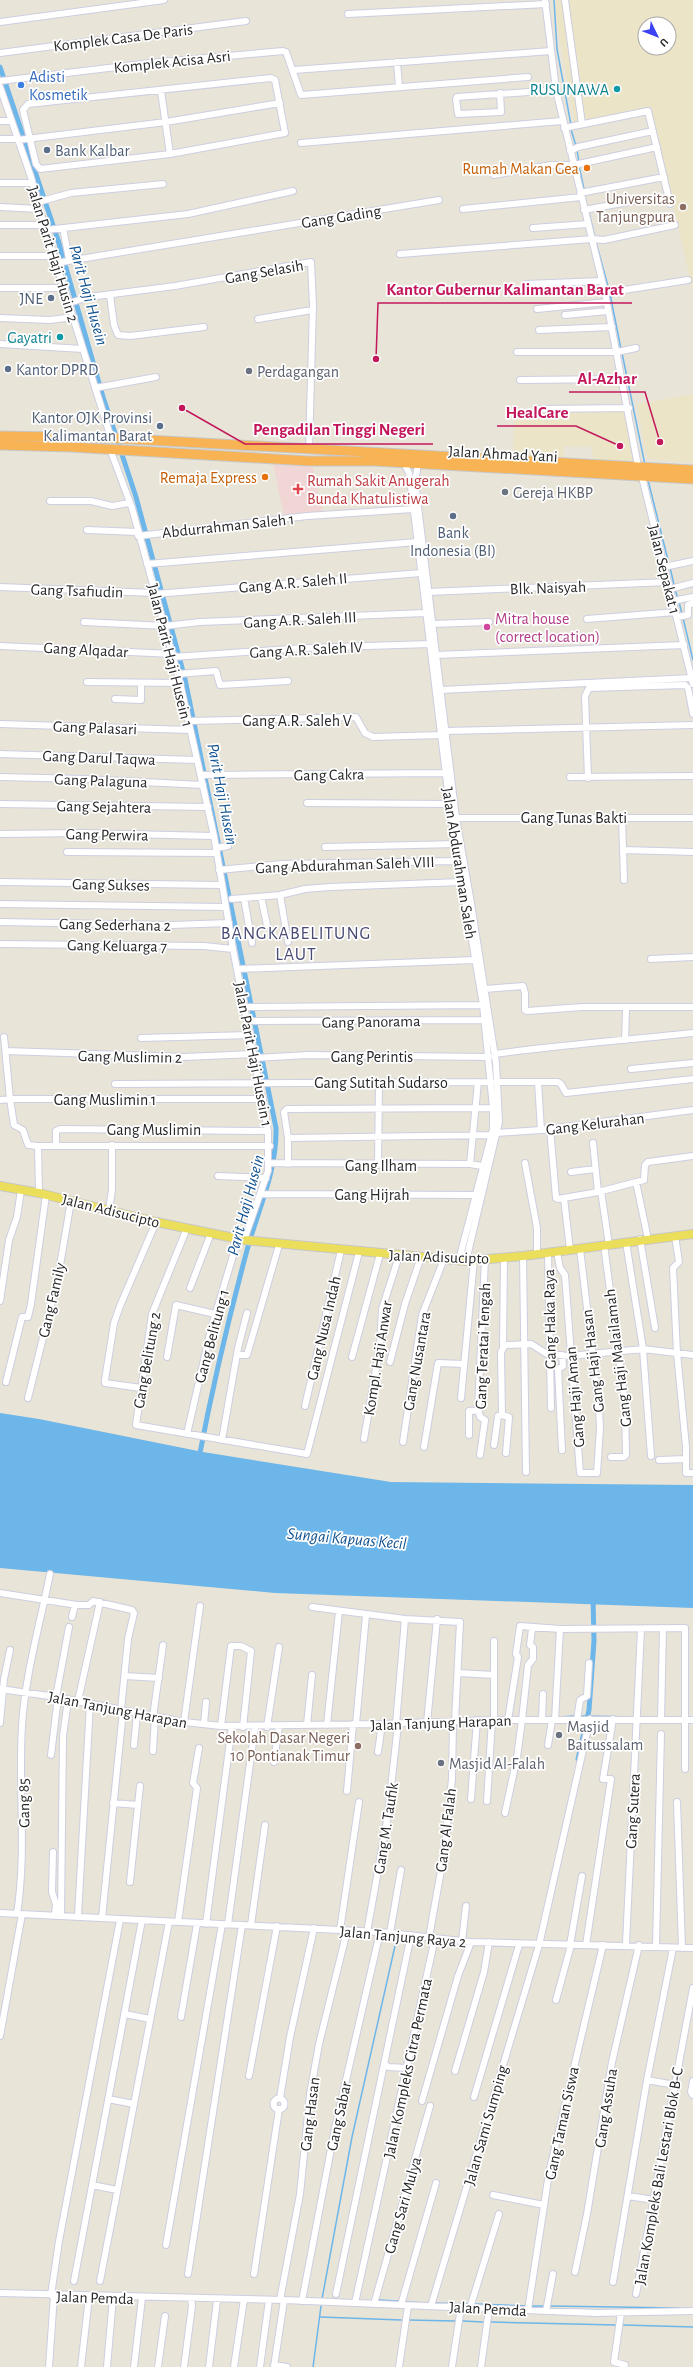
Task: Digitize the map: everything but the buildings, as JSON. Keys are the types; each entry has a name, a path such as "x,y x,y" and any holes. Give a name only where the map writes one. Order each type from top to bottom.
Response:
{"highway":[{"name":"Jalan Ahmad Yani","path":"0,436 102,438 271,448 640,466 647,474 693,479"},
{"name":"Jalan Ahmad Yani","path":"0,445 270,459 404,463 602,474 647,474 693,470"},
{"path":"270,459 271,448"},
{"path":"602,464 602,474"}],"main road":[{"name":"Jalan Adisucipto","path":"0,1186 43,1194 156,1222 243,1239 279,1245 399,1256 466,1260 504,1258 558,1252 644,1239 693,1234"}],"street":[{"path":"0,22 164,0"},
{"path":"565,0 582,124"},
{"path":"348,14 546,2 550,51 562,121 568,127 574,148 575,165 587,209 588,224 596,239 602,281 608,293 608,311 612,327 622,353 622,379 627,388 629,408 640,466"},
{"name":"Komplek Casa De Paris","path":"0,53 246,20"},
{"name":"Komplek Acisa Asri","path":"0,81 283,51 286,52 294,70 301,95 399,87"},
{"path":"294,70 550,51"},
{"path":"397,62 399,87 528,77"},
{"path":"271,78 275,80 280,103 285,131 282,134 170,154 40,169 36,164 28,138 23,110 25,105 271,78"},
{"name":"Jalan Parit Haji Husin 2","path":"0,87 19,140 39,204 61,260 65,288 71,302 83,349 105,422 115,439"},
{"path":"500,93 501,112 458,114 456,99 458,96 500,93 556,90"},
{"path":"161,91 170,154"},
{"path":"0,139 19,140 166,122 280,103"},
{"path":"568,127 648,111 654,131 670,204"},
{"path":"0,121 11,121"},
{"path":"301,143 562,121"},
{"path":"574,148 654,131"},
{"path":"494,175 551,165 575,165 657,147"},
{"path":"463,209 583,194 664,177"},
{"path":"0,183 32,183"},
{"path":"0,207 39,204 49,199 71,193 164,184"},
{"path":"0,225 63,228 188,214 293,191"},
{"name":"Gang Gading","path":"0,256 61,260 439,200"},
{"path":"587,209 639,200"},
{"path":"533,228 588,224"},
{"path":"400,254 596,239 675,225"},
{"path":"61,260 63,228"},
{"name":"Gang Selasih","path":"71,302 79,299 188,284 309,261 312,264 309,449"},
{"path":"526,284 574,280 586,280 587,283 602,281"},
{"path":"608,293 688,280"},
{"path":"0,288 65,288"},
{"path":"110,295 114,325 118,335 130,336 204,327"},
{"path":"537,309 607,302"},
{"path":"258,319 312,310"},
{"path":"565,315 608,311"},
{"path":"0,318 50,320 74,317"},
{"path":"539,330 612,327"},
{"path":"0,344 83,349"},
{"path":"517,352 622,353 636,348"},
{"path":"95,388 156,376"},
{"path":"520,380 622,379"},
{"path":"539,409 629,408"},
{"path":"102,438 105,422"},
{"name":"Jalan Parit Haji Husein 1","path":"117,450 139,534 151,564 176,656 180,683 190,721 190,730 197,760 203,775 203,785 222,869 222,885 228,899 226,908 233,949 253,1021 250,1035 264,1083 263,1098 271,1163 266,1178 265,1194 243,1239"},
{"name":"Jalan Abdurahman Saleh","path":"404,463 409,473 428,592 435,655 434,665 456,818 457,861 484,1020 492,1055 499,1122 482,1166 475,1195 466,1260 461,1398"},
{"name":"Jalan Abdurahman Saleh","path":"418,464 414,504 417,542 430,644 440,690 449,804 485,989 490,1045"},
{"name":"Jalan Sepakat 1","path":"647,474 668,582 674,588 677,600 684,645 692,681"},
{"path":"50,501 91,502 112,506 130,502"},
{"name":"Abdurrahman Saleh 1","path":"87,530 150,534 414,504"},
{"path":"151,564 417,542"},
{"path":"666,566 693,561"},
{"name":"Gang A.R. Saleh II","path":"158,593 421,573"},
{"name":"Blk. Naisyah","path":"428,592 668,582"},
{"path":"674,588 693,583"},
{"name":"Gang Tsafiudin","path":"0,587 158,593"},
{"path":"677,600 693,597"},
{"path":"587,619 689,614 688,606 693,603"},
{"name":"Gang A.R. Saleh III","path":"84,622 168,625 426,613"},
{"path":"432,624 489,622"},
{"name":"Gang A.R. Saleh IV","path":"176,656 305,648 430,644"},
{"path":"435,655 684,645"},
{"name":"Gang Alqadar","path":"0,646 176,656"},
{"path":"179,674 216,671 220,685 288,681"},
{"path":"440,690 692,681"},
{"path":"87,682 180,683"},
{"path":"114,699 141,700 141,682"},
{"path":"588,778 585,696 589,688 685,685 688,688 693,714"},
{"name":"Gang A.R. Saleh V","path":"190,721 356,717 365,732 373,737 443,733"},
{"name":"Gang Palasari","path":"0,724 190,730"},
{"path":"443,733 586,727 693,725"},
{"name":"Gang Darul Taqwa","path":"0,754 197,760"},
{"name":"Gang Cakra","path":"203,775 446,773"},
{"path":"570,777 693,776"},
{"name":"Gang Palaguna","path":"0,777 84,779 203,785"},
{"name":"Gang Sejahtera","path":"0,804 208,808"},
{"path":"307,804 449,804"},
{"path":"622,817 624,880"},
{"name":"Gang Tunas Bakti","path":"456,818 693,818"},
{"name":"Gang Perwira","path":"0,834 84,833 214,836"},
{"path":"325,847 457,844"},
{"path":"67,852 217,851 228,846"},
{"path":"623,850 693,852"},
{"name":"Gang Abdurahman Saleh VIII","path":"222,869 282,864 457,861"},
{"name":"Gang Sukses","path":"0,882 222,885"},
{"path":"228,899 280,895 305,889 330,887 461,882"},
{"path":"280,895 288,942"},
{"path":"261,896 267,925"},
{"path":"244,898 252,943"},
{"path":"0,904 226,908"},
{"name":"Gang Sederhana 2","path":"0,922 172,925 229,923"},
{"name":"Gang Keluarga 7","path":"0,944 204,946 233,949"},
{"path":"651,959 693,957"},
{"path":"238,969 475,960"},
{"path":"485,989 523,986 525,993 525,1010 528,1012 582,1007 693,1007"},
{"path":"248,1007 482,1005"},
{"path":"625,1040 626,1011"},
{"name":"Gang Panorama","path":"253,1021 304,1022 484,1020"},
{"name":"Gang Perintis","path":"255,1056 492,1055 552,1046 693,1033"},
{"path":"141,1038 250,1035"},
{"path":"4,1037 14,1125 24,1130 28,1145 270,1146"},
{"name":"Gang Muslimin 2","path":"6,1051 184,1057 255,1056"},
{"path":"631,1069 693,1063"},
{"name":"Gang Sutitah Sudarso","path":"115,1084 558,1082 561,1084 566,1093 693,1079"},
{"path":"378,1165 379,1082"},
{"path":"470,1164 478,1082"},
{"name":"Jalan Abdurahman Saleh","path":"472,1220 494,1134 494,1082"},
{"path":"538,1082 541,1130"},
{"name":"Gang Muslimin 1","path":"0,1100 263,1098"},
{"path":"288,1164 288,1138 284,1112 287,1109 493,1108"},
{"name":"Gang Kelurahan","path":"288,1138 378,1138 494,1134 541,1130 693,1110"},
{"path":"550,1128 556,1198 600,1192 636,1182 646,1178 644,1166 646,1162 693,1156"},
{"name":"Gang Muslimin","path":"56,1146 56,1131 60,1129 268,1131"},
{"name":"Gang Haji Malailamah","path":"592,1143 595,1169 600,1192 616,1350 625,1403 626,1453 624,1457 611,1457"},
{"path":"109,1210 112,1190 112,1145"},
{"path":"6,1382 22,1317 28,1317 31,1304 43,1194 38,1146"},
{"name":"Gang Ilham","path":"271,1163 378,1165 470,1164 482,1166"},
{"path":"525,1163 537,1228 537,1254"},
{"path":"572,1172 595,1169"},
{"path":"218,1176 266,1178"},
{"path":"636,1182 655,1328"},
{"path":"0,1301 9,1240 18,1217 21,1190"},
{"name":"Gang Hijrah","path":"265,1194 475,1195"},
{"path":"564,1198 570,1250"},
{"name":"Gang Family","path":"28,1398 58,1277 71,1201"},
{"path":"140,1388 105,1383 105,1380 114,1323 156,1222"},
{"name":"Gang Belitung 2","path":"186,1228 152,1314 140,1388 136,1425 187,1434"},
{"path":"190,1288 211,1233"},
{"path":"675,1236 679,1262 673,1268 676,1353 686,1459 690,1473"},
{"name":"Gang Belitung 1","path":"187,1434 215,1314 243,1239"},
{"path":"626,1242 643,1349 651,1456"},
{"path":"237,1355 247,1355 279,1245"},
{"name":"Gang Haji Hasan","path":"580,1249 600,1428 597,1473 580,1473"},
{"name":"Gang Nusa Indah","path":"305,1406 341,1250"},
{"path":"187,1434 307,1454 359,1252"},
{"name":"Gang Haji Aman","path":"558,1252 560,1268 565,1275 580,1473"},
{"name":"Gang Haka Raya","path":"548,1253 551,1408"},
{"path":"352,1357 380,1254"},
{"name":"Kompl. Haji Anwar","path":"364,1439 380,1345 382,1308 399,1256"},
{"path":"523,1256 526,1343 526,1472"},
{"path":"390,1362 405,1304 421,1257"},
{"path":"502,1415 501,1352 503,1346 504,1258"},
{"name":"Gang Nusantara","path":"403,1442 422,1314 444,1259"},
{"name":"Gang Teratai Tengah","path":"480,1455 485,1420 480,1417 478,1410 485,1259"},
{"path":"167,1358 176,1305 215,1314"},
{"path":"222,1440 237,1355 247,1313"},
{"path":"503,1346 526,1343 549,1354 570,1356 591,1355 616,1350 643,1349 693,1354"},
{"path":"562,1355 563,1366 558,1369 562,1450"},
{"path":"424,1447 439,1362 463,1364"},
{"path":"469,1435 470,1411 478,1410"},
{"path":"494,1445 498,1416 502,1415 509,1417 506,1453"},
{"path":"659,1460 686,1459"},
{"name":"Gang 85","path":"0,2036 20,1914 23,1846 21,1745 26,1692 50,1574"},
{"path":"0,1593 75,1605 90,1605 93,1602 100,1602 128,1608 134,1613 124,1676 102,1918"},
{"path":"78,1702 100,1602"},
{"path":"72,1616 75,1605"},
{"path":"184,1722 200,1606"},
{"path":"312,1607 405,1619 437,1619 427,1723"},
{"path":"327,1725 339,1611"},
{"path":"347,1791 366,1615"},
{"name":"Gang M. Taufik","path":"367,1932 388,1815 405,1619"},
{"name":"Gang Al Falah","path":"432,1938 444,1854 452,1779 460,1622 437,1619"},
{"path":"508,1720 518,1657 516,1654 520,1626 532,1629 686,1629 685,1769"},
{"path":"51,1755 57,1697 69,1627"},
{"path":"661,1719 663,1628"},
{"path":"504,1813 517,1757 528,1665 533,1657 533,1647 530,1645 532,1629"},
{"path":"548,1745 554,1720 560,1629"},
{"name":"Gang Sutera","path":"626,1944 638,1719 641,1629"},
{"path":"487,1801 493,1720 494,1641"},
{"path":"153,1751 154,1717 163,1645"},
{"path":"221,1726 231,1646 241,1646 251,1651 243,1727"},
{"path":"267,1727 278,1648"},
{"path":"0,1723 2,1689 10,1650"},
{"path":"578,1720 580,1700 587,1695 589,1663"},
{"path":"458,1673 494,1675"},
{"path":"307,1726 312,1675"},
{"path":"124,1676 159,1678"},
{"name":"Jalan Tanjung Harapan","path":"2,1689 57,1697 137,1714 184,1722 243,1727 397,1724 477,1720 693,1720"},
{"path":"542,1720 543,1694"},
{"path":"58,1915 63,1736 68,1700"},
{"path":"204,1724 206,1702"},
{"path":"78,1916 90,1704"},
{"path":"134,1745 137,1714"},
{"name":"Jalan Sami Sumping","path":"431,2306 539,1945 590,1719"},
{"path":"586,1945 611,1779 603,1779 613,1719"},
{"path":"471,1799 477,1720"},
{"path":"378,1752 382,1724"},
{"path":"206,1924 232,1726"},
{"path":"274,1762 279,1726"},
{"path":"166,2245 225,1924 255,1727"},
{"path":"656,1946 661,1734"},
{"path":"178,1922 197,1788 193,1783 198,1748"},
{"path":"130,1882 140,1786"},
{"name":"Gang Hasan","path":"274,2366 282,2300 300,2194 310,2094 319,2044 344,1931 359,1802"},
{"path":"677,1802 682,1948"},
{"path":"113,1803 138,1805"},
{"path":"251,1925 266,1825"},
{"path":"53,1852 52,1892 58,1915"},
{"path":"390,1933 401,1870"},
{"path":"556,2000 571,1945 582,1876"},
{"path":"462,1941 466,1906"},
{"name":"Jalan Tanjung Raya 2","path":"0,1913 380,1932 471,1942 539,1945 626,1944 693,1948"},
{"path":"49,2367 53,2295 61,2227 117,1919"},
{"path":"74,2281 142,1920"},
{"path":"100,2281 169,1922"},
{"path":"181,2017 198,1924"},
{"path":"188,2274 242,1925"},
{"path":"250,2076 277,1926"},
{"path":"254,2274 278,2109 273,2104 275,2100 280,2098 293,2023 314,1928"},
{"name":"Gang Sabar","path":"302,2301 335,2128 380,1932"},
{"path":"336,2294 411,1936"},
{"name":"Jalan Kompleks Citra Permata","path":"355,2303 407,2068 432,1938"},
{"path":"422,2101 458,1976 471,1942"},
{"path":"455,2072 484,1972 489,1942"},
{"path":"474,2097 519,1944"},
{"name":"Gang Taman Siswa","path":"528,2306 554,2149 603,1945"},
{"name":"Gang Assuha","path":"575,2272 587,2214 612,2062 640,1945"},
{"path":"614,2282 648,2080 673,1948"},
{"name":"Jalan Kompleks Bali Lestari Blok B-C","path":"636,2294 693,1988"},
{"path":"125,2014 150,2019"},
{"path":"384,2064 388,2067 407,2068"},
{"path":"648,2080 675,2085"},
{"path":"693,2081 691,2092 693,2095"},
{"path":"108,2099 134,2104"},
{"name":"Gang Sari Mulya","path":"374,2304 430,2106"},
{"path":"401,2305 436,2183"},
{"path":"92,2185 117,2190"},
{"path":"493,2195 544,2205"},
{"path":"628,2196 654,2200"},
{"path":"470,2308 499,2214"},
{"path":"546,2311 553,2274"},
{"name":"Jalan Pemda","path":"0,2293 89,2297 282,2300 489,2309 528,2306 546,2311 621,2313 693,2311"},
{"path":"81,2367 89,2297"},
{"path":"107,2367 113,2297"},
{"path":"134,2367 142,2298"},
{"path":"184,2367 192,2306 191,2299"},
{"path":"234,2367 244,2299"},
{"path":"209,2367 218,2300"},
{"path":"260,2367 269,2300"},
{"path":"400,2367 408,2306"},
{"path":"452,2367 461,2307"},
{"path":"480,2367 489,2309"},
{"path":"621,2313 614,2362 624,2365 624,2367"},
{"path":"158,2367 165,2316"},
{"path":"274,2366 287,2367"}],"shaded area":[{"name":"Universitas Tanjungpura","path":"555,0 693,0 693,292 651,107 575,123 557,23"},
{"path":"693,394 693,463 647,459 637,404"},
{"path":"626,409 635,462 593,462 592,447 564,446 564,459 513,455 515,410"},
{"name":"Rumah Sakit Anugerah Bunda Khatulistiwa","path":"273,463 312,463 323,515 284,517"}],"water":[{"name":"Sungai Kapuas Kecil","path":"0,1413 39,1419 203,1452 391,1482 693,1485 693,1608 275,1593 0,1568"}],"waterway":[{"path":"554,0 557,49 571,125"},
{"name":"Parit Haji Husein","path":"0,67 58,240 103,397 136,497 185,679 276,1128 270,1176 250,1238 233,1304 199,1458"},
{"path":"571,129 576,146"},
{"path":"577,150 579,162"},
{"path":"579,166 584,189"},
{"path":"584,193 587,207"},
{"path":"589,213 595,238"},
{"path":"596,242 609,290"},
{"path":"610,294 621,349"},
{"path":"622,353 645,465"},
{"path":"648,480 669,564"},
{"path":"670,567 674,585"},
{"path":"675,589 678,599"},
{"path":"679,602 682,614"},
{"path":"683,618 693,660"},
{"path":"578,1759 589,1710 594,1641 593,1598"},
{"path":"559,1717 574,1716"},
{"path":"582,1716 634,1717"},
{"path":"526,1717 538,1717"},
{"path":"546,1717 552,1717"},
{"path":"642,1717 657,1717"},
{"path":"664,1717 684,1717"},
{"path":"322,2299 352,2137 397,1937"},
{"path":"379,2300 398,2301"},
{"path":"406,2302 428,2303"},
{"path":"436,2303 468,2304"},
{"path":"475,2304 528,2306"},
{"path":"313,2367 321,2306"},
{"path":"532,2306 546,2306"},
{"path":"550,2306 680,2308"},
{"path":"321,2317 401,2320"},
{"path":"408,2320 455,2321"},
{"path":"463,2321 483,2322"},
{"path":"491,2322 616,2325"},
{"path":"623,2325 693,2327"}],"place":[{"name":"Adisti Kosmetik","path":"21,85"},
{"name":"RUSUNAWA","path":"617,89"},
{"name":"Bank Kalbar","path":"47,150"},
{"name":"Rumah Makan Gea","path":"587,168"},
{"name":"Universitas Tanjungpura","path":"683,207"},
{"name":"JNE","path":"51,298"},
{"name":"Gayatri","path":"60,337"},
{"name":"Kantor Gubernur Kalimantan Barat","path":"376,359"},
{"name":"Kantor DPRD","path":"8,369"},
{"name":"Perdagangan","path":"249,371"},
{"name":"Pengadilan Tinggi Negeri","path":"182,408"},
{"name":"Kantor OJK Provinsi Kalimantan Barat","path":"160,426"},
{"name":"Al-Azhar","path":"660,442"},
{"name":"HealCare","path":"620,446"},
{"name":"Remaja Express","path":"265,477"},
{"name":"Rumah Sakit Anugerah Bunda Khatulistiwa","path":"298,489"},
{"name":"Gereja HKBP","path":"505,492"},
{"name":"Bank Indonesia (BI)","path":"453,516"},
{"name":"Mitra house (correct location)","path":"487,627"},
{"name":"Masjid Baitussalam","path":"559,1735"},
{"name":"Sekolah Dasar Negeri 10 Pontianak Timur","path":"358,1746"},
{"name":"Masjid Al-Falah","path":"441,1763"}],"district":[{"name":"BANGKABELITUNG LAUT","path":"296,943"}]}
